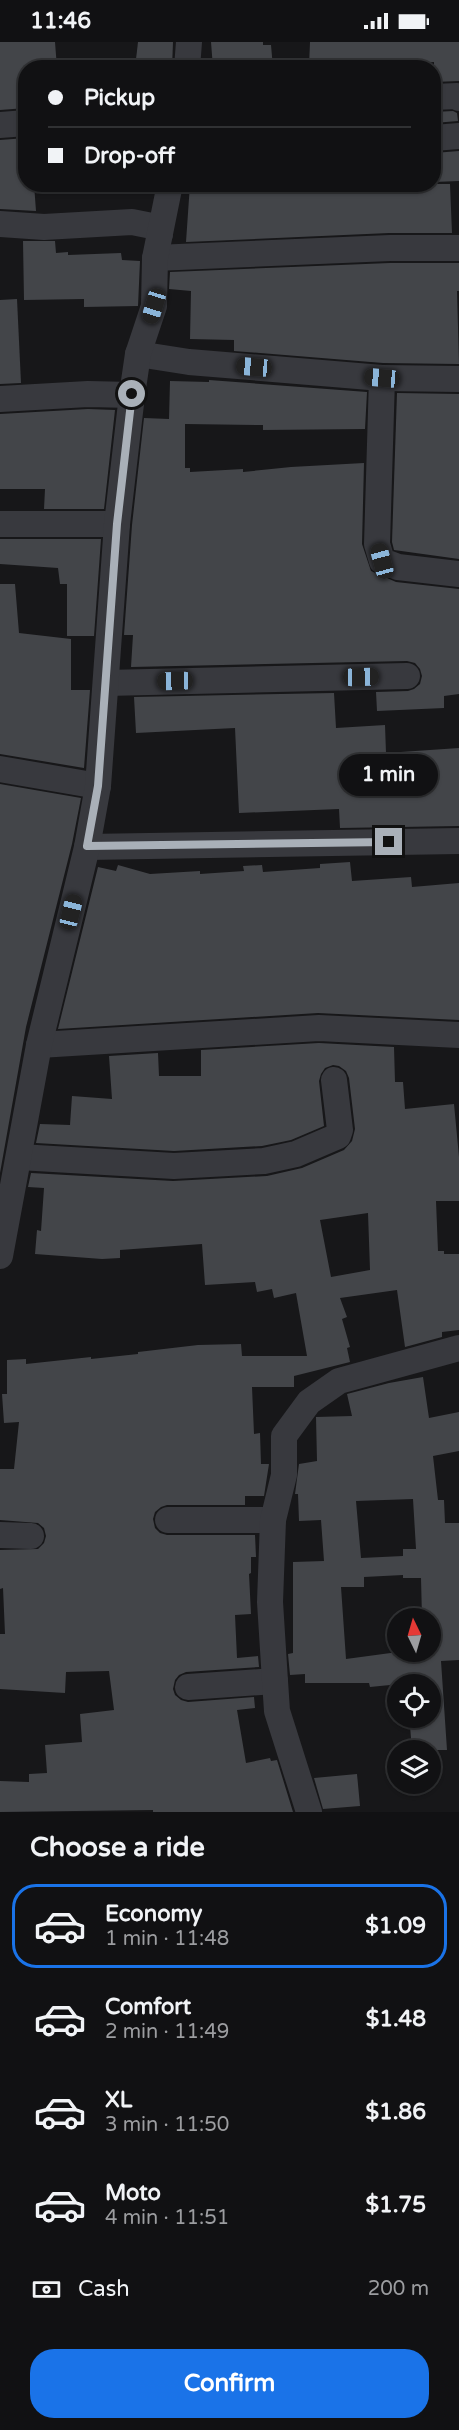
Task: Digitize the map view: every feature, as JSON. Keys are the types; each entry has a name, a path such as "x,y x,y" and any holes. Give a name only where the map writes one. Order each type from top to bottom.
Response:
{"street":[{"path":"188,60 189,42"},
{"path":"441,97 457,96 459,98"},
{"path":"0,125 18,124"},
{"path":"441,137 459,135"},
{"path":"0,1256 3,1222 19,1157 39,1044 87,846 98,786 117,524 132,394 138,354 154,306 157,246 168,192"},
{"path":"0,224 44,227 132,222 152,226 157,246"},
{"path":"157,246 459,248"},
{"path":"138,354 189,362 382,378 459,379"},
{"path":"382,378 377,544 382,561 398,567 459,574"},
{"path":"0,399 132,394"},
{"path":"0,524 33,522 117,524"},
{"path":"106,683 407,676"},
{"path":"0,769 98,786"},
{"path":"87,846 459,841"},
{"path":"39,1044 320,1028 459,1035"},
{"path":"19,1157 174,1166 264,1161 296,1154 338,1136 340,1130 334,1080"},
{"path":"309,1812 277,1711 275,1681 270,1602 273,1520 284,1475 284,1436 309,1402 339,1381 459,1348"},
{"path":"168,1520 273,1520"},
{"path":"0,1535 32,1536"},
{"path":"188,1687 275,1681"}],"building":[{"path":"0,42 55,42 56,60 18,60 18,109 0,110"},
{"path":"138,42 173,42 172,60 136,60"},
{"path":"211,42 263,42 263,45 271,45 272,60 212,60"},
{"path":"310,42 459,42 459,81 441,82 441,60 309,60"},
{"path":"441,112 457,113 458,121 441,122"},
{"path":"18,139 18,192 35,192 36,211 0,209 0,140"},
{"path":"459,151 459,181 441,182 441,152"},
{"path":"441,184 450,184 452,233 389,233 186,242 189,192 441,192"},
{"path":"23,241 55,241 56,253 68,252 68,255 121,253 122,260 140,261 138,306 84,307 84,299 24,300"},
{"path":"390,263 459,263 459,291 457,291 459,364 383,363 234,351 234,340 190,339 191,291 169,289 170,272"},
{"path":"17,299 21,383 0,384 0,300"},
{"path":"209,380 367,392 365,429 263,430 263,425 185,424 185,468 190,468 190,472 243,469 243,472 364,463 362,544 371,571 396,582 459,589 459,694 444,696 444,708 377,711 376,692 408,691 420,684 422,676 420,669 415,663 407,661 131,667 133,635 124,635 132,525 144,418 169,419 170,381 209,382"},
{"path":"397,393 459,394 459,559 394,550 392,542"},
{"path":"88,409 115,410 104,509 44,509 45,489 0,489 0,414"},
{"path":"0,539 101,539 94,636 67,636 67,584 60,584 58,568 0,564"},
{"path":"0,584 15,584 19,633 71,639 71,690 90,690 84,768 0,754"},
{"path":"334,693 336,728 385,725 386,753 459,748 459,826 340,828 339,809 239,813 235,728 136,733 134,697"},
{"path":"0,784 81,798 72,844 26,1027 0,1173"},
{"path":"350,862 352,881 411,877 412,887 459,883 459,1020 318,1013 58,1029 98,867 116,871 118,865 150,874 200,871 200,874 244,871 243,866 262,865 263,872 320,868 320,864"},
{"path":"319,1043 394,1047 395,1082 403,1082 405,1109 454,1104 459,1157 459,1201 436,1201 438,1251 444,1251 444,1254 459,1254 459,1330 442,1332 442,1337 405,1347 397,1290 340,1298 347,1317 342,1319 350,1347 347,1348 350,1362 294,1376 294,1387 252,1387 254,1434 260,1433 261,1464 269,1464 264,1496 245,1496 245,1505 167,1505 155,1512 153,1519 155,1528 167,1535 255,1535 256,1557 251,1557 251,1573 249,1574 251,1614 235,1615 237,1658 258,1656 259,1667 186,1672 175,1680 173,1689 175,1695 188,1702 254,1697 255,1708 237,1710 246,1763 270,1758 271,1761 277,1760 293,1812 153,1812 153,1810 0,1812 0,1781 29,1782 29,1774 47,1773 45,1745 82,1742 80,1714 114,1710 109,1671 66,1672 65,1693 0,1689 0,1634 5,1634 3,1588 0,1589 0,1550 38,1549 44,1543 46,1536 44,1528 38,1523 0,1520 0,1469 14,1469 19,1422 4,1423 2,1394 7,1394 7,1360 26,1359 26,1364 138,1354 138,1352 198,1345 241,1344 242,1356 307,1356 296,1293 274,1298 272,1289 257,1292 255,1282 205,1285 202,1244 120,1250 120,1258 102,1259 35,1254 37,1230 41,1231 44,1188 28,1187 31,1173 173,1181 267,1176 302,1168 344,1150 352,1141 355,1129 349,1078 346,1071 333,1065 325,1068 319,1081 324,1126 291,1140 262,1146 174,1151 36,1143 40,1124 70,1125 72,1096 112,1099 109,1056 158,1053 159,1076 201,1076 201,1050","holes":["368,1213 370,1270 331,1277 320,1220"]},
{"path":"423,1377 429,1418 459,1412 459,1451 433,1456 438,1500 444,1500 445,1523 459,1523 459,1660 441,1661 447,1750 441,1750 441,1740 411,1740 410,1728 441,1728 441,1674 387,1674 387,1685 370,1687 369,1683 305,1683 305,1674 290,1675 288,1654 293,1653 293,1562 324,1561 321,1520 299,1521 298,1494 295,1494 299,1464 317,1461 316,1417 352,1416 347,1394","holes":["413,1499 416,1549 403,1549 403,1556 361,1558 356,1501"]},
{"path":"357,1774 360,1806 323,1809 314,1778"}],"route":[{"path":"132,394 117,524 98,786 87,846 389,842"}]}
